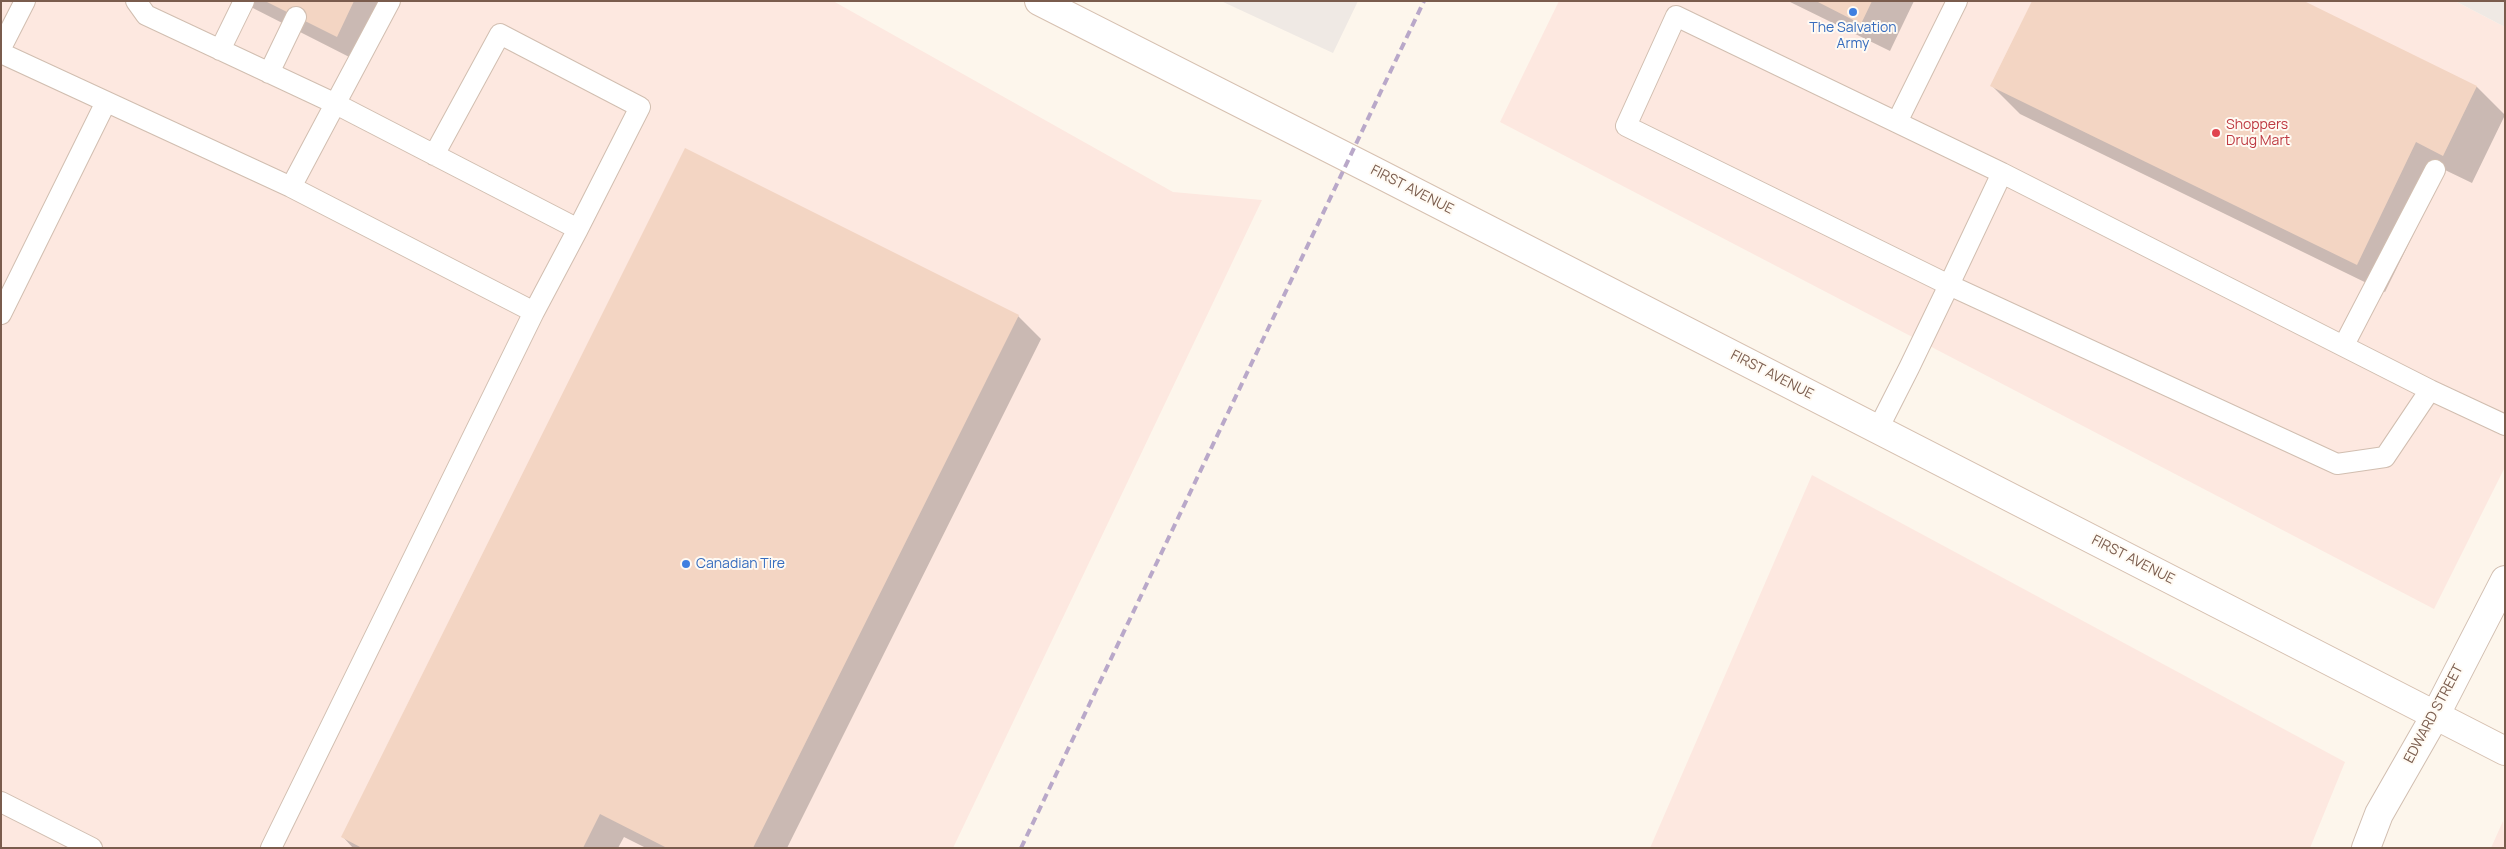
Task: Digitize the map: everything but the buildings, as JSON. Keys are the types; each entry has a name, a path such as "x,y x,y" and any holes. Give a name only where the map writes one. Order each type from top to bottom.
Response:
{"main road":[{"name":"FIRST AVENUE","path":"1039,1 2505,751"},
{"name":"EDWARD STREET","path":"2366,848 2379,814 2435,716 2505,580"}],"lane":[{"path":"1,48 25,1"},
{"path":"136,1 146,15 336,104 578,229"},
{"path":"220,50 244,1"},
{"path":"291,187 390,1"},
{"path":"1897,122 1957,1"},
{"path":"2430,390 2385,456 2337,464 1949,285 1626,126 1676,16 2002,173 2430,390 2505,425"},
{"path":"269,73 296,17"},
{"path":"271,848 534,312 640,107 500,34 434,155"},
{"path":"1,53 291,187 534,312"},
{"path":"1,314 106,102"},
{"path":"2344,345 2434,170"},
{"path":"1878,429 2002,173"},
{"path":"1,802 92,848"}],"shaded area":[{"path":"1,1 833,1 1173,192 1262,200 953,848 1,848"},
{"path":"1221,1 1358,1 1333,53"},
{"path":"1559,1 2455,1 2505,27 2505,467 2434,609 1500,122"},
{"path":"2455,1 2505,1 2505,27"},
{"path":"1812,475 2345,762 2310,848 1650,848"},
{"path":"2503,821 2505,848 2491,848"}],"railway":[{"path":"1021,848 1424,1"}],"place":[{"name":"The Salvation Army","path":"1853,12"},
{"name":"Shoppers Drug Mart","path":"2216,133"},
{"name":"Canadian Tire","path":"686,564"}]}
